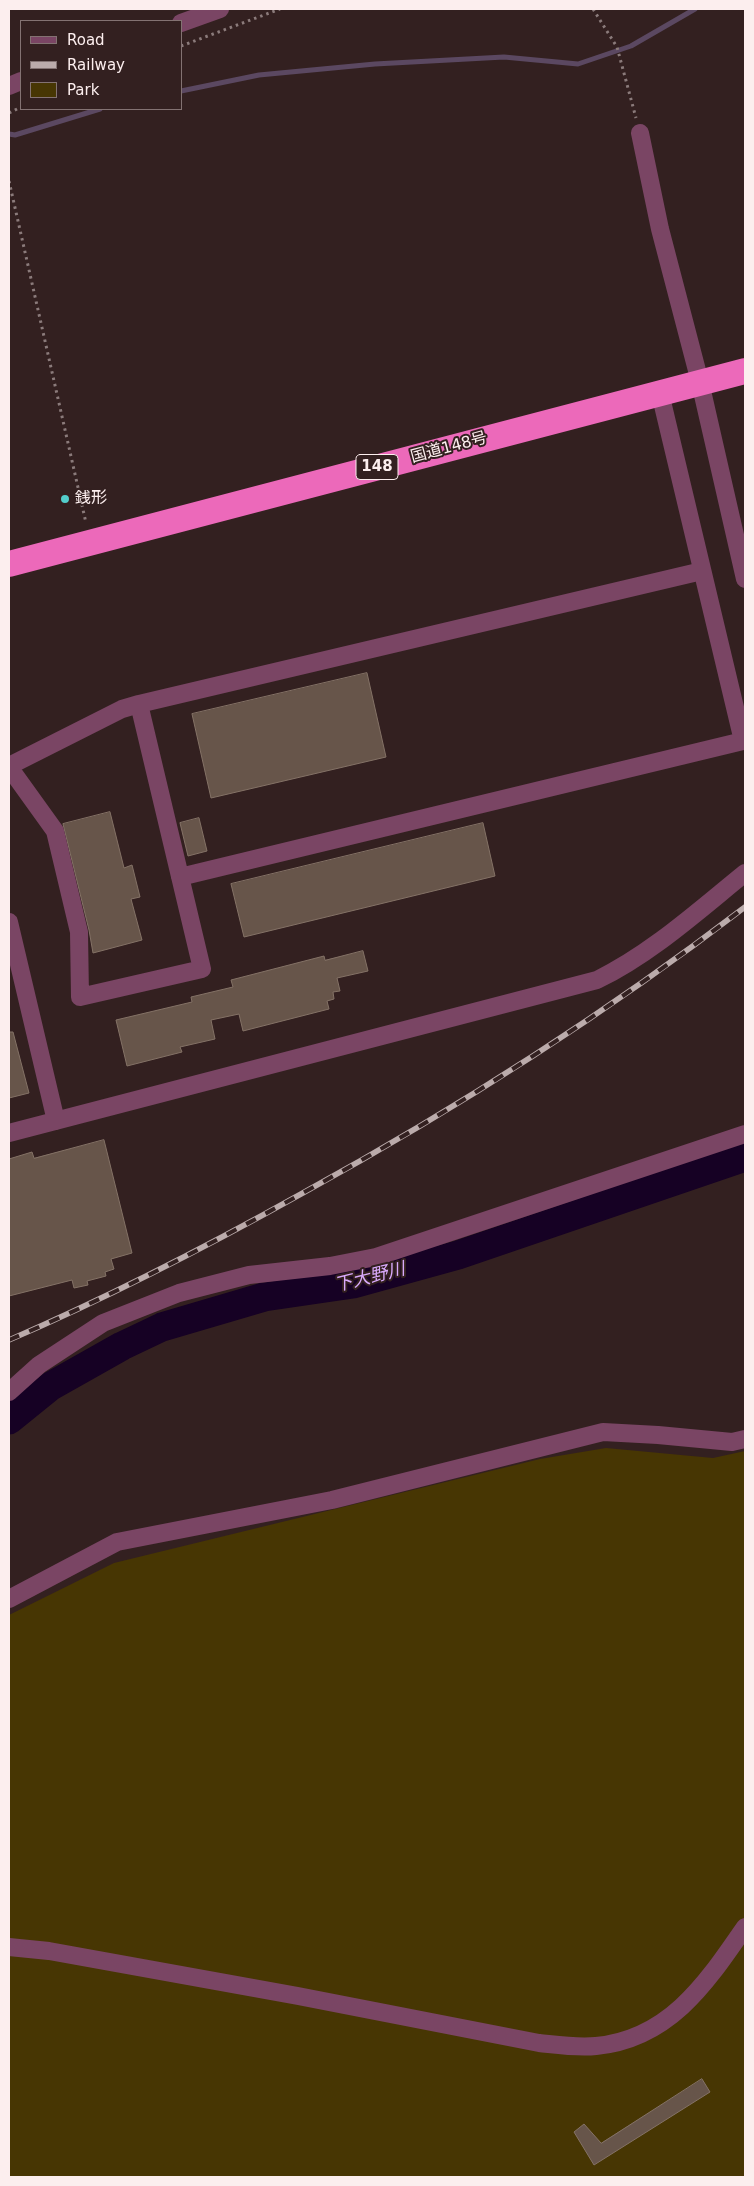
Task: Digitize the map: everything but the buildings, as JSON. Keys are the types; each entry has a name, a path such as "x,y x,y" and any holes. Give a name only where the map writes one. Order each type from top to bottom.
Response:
{"highway":[{"name":"国道148号","path":"9,564 745,371"}],"street":[{"path":"182,23 220,9"},
{"path":"640,133 660,229 700,382 745,579"},
{"path":"180,877 743,741 660,393"},
{"path":"139,704 202,969 80,997 79,932 55,831 9,766 122,710 139,704 702,571"},
{"path":"9,1133 597,980 620,968 660,941 745,873"},
{"path":"9,922 56,1121"},
{"path":"9,1392 39,1365 103,1323 179,1293 249,1275 330,1266 376,1257 745,1134"},
{"path":"9,1599 117,1542 332,1500 603,1432 732,1442 745,1439"},
{"path":"9,1947 49,1951 298,1996 539,2043 572,2047 597,2046 619,2042 641,2035 661,2024 681,2010 702,1986 745,1927"}],"path":[{"path":"182,46 280,9"},
{"path":"593,9 617,47 640,133"},
{"path":"9,181 90,543"}],"green space":[{"path":"606,1448 713,1458 745,1451 745,2177 9,2177 9,1615 114,1563 540,1459"}],"waterway":[{"path":"182,91 259,75 375,64 504,57 578,64 631,46 695,9"},
{"path":"9,134 15,135 97,110"},
{"name":"下大野川","path":"9,1420 51,1386 122,1346 162,1327 264,1297 353,1284 458,1255 745,1157"}],"railway":[{"path":"9,1340 120,1289 193,1252 359,1162 529,1059 638,985 745,907"}],"place":[{"name":"銭形","path":"65,499"}]}
